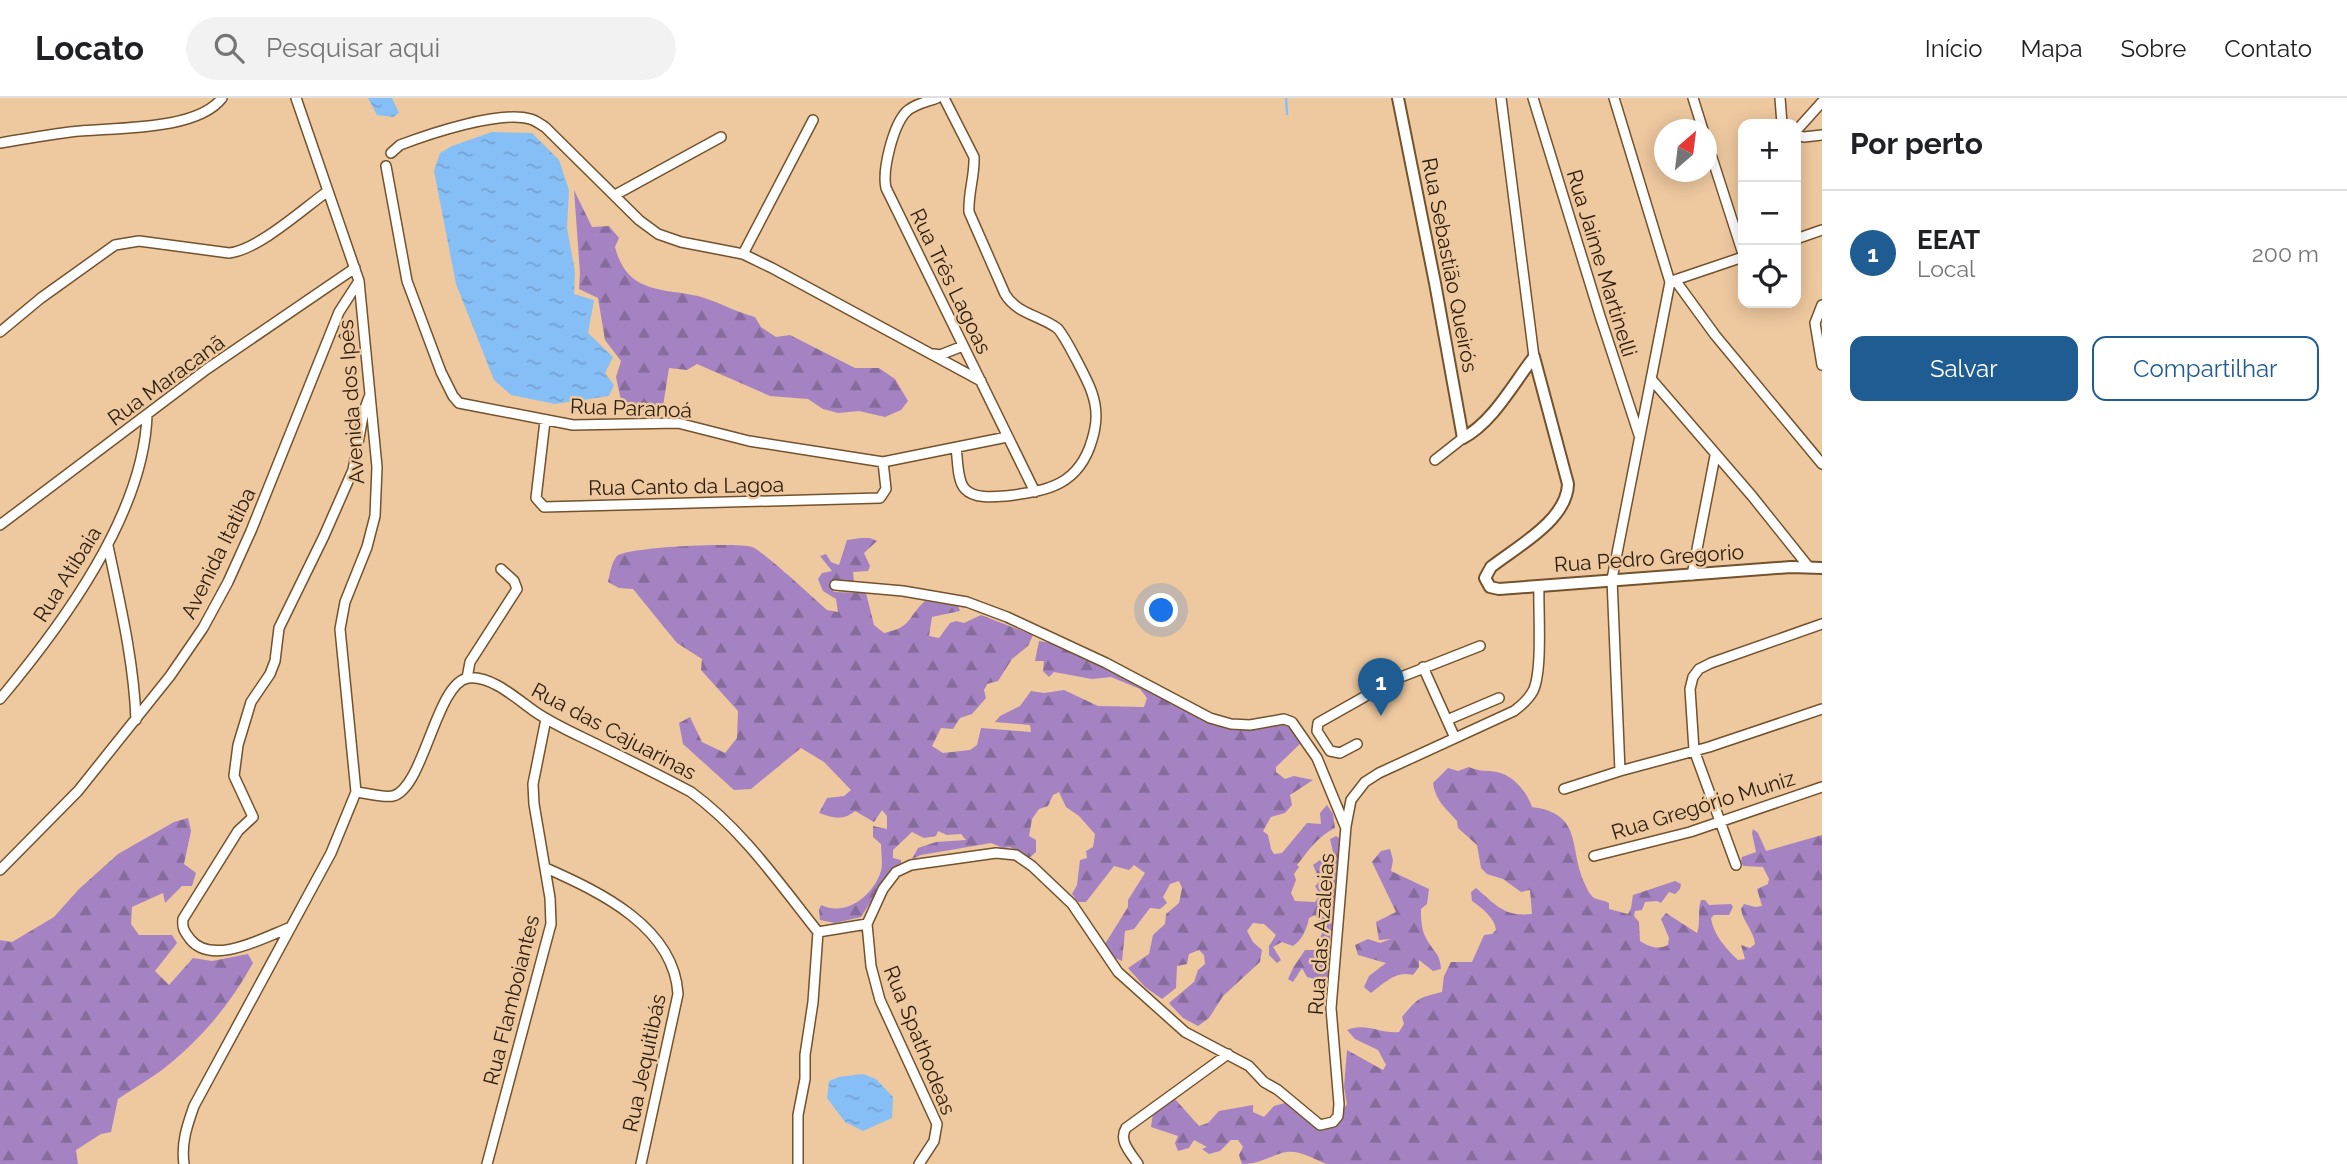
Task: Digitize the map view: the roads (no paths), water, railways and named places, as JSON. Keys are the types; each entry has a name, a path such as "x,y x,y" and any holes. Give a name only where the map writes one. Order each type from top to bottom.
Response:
{"street":[{"path":"0,143 170,122 209,110 222,98"},
{"name":"Avenida dos Ipês","path":"296,98 359,281 377,467 375,516 367,547 345,602 340,629 356,792"},
{"name":"Rua Três Lagoas","path":"937,98 912,107 899,121 885,166 886,188 1035,492"},
{"path":"944,98 974,157 969,212 1005,294 1011,304 1060,331 1092,392 1097,424 1087,456 1074,474 1059,485 1035,492 1001,496 970,493 963,488 960,480 956,448"},
{"name":"Rua Sebastião Queirós","path":"1398,98 1435,283 1462,438"},
{"path":"1435,460 1472,433 1496,407 1534,357 1501,98"},
{"name":"Rua Jaime Martinelli","path":"1533,98 1639,437"},
{"path":"1614,98 1672,281 1822,463"},
{"path":"1693,98 1700,119"},
{"path":"1780,98 1782,119"},
{"path":"1801,127 1822,102"},
{"path":"391,153 400,145 470,124 500,118 531,119 545,127 639,220 658,234 681,242 743,254 981,381"},
{"path":"743,254 813,120"},
{"path":"1801,136 1822,135"},
{"path":"615,195 721,137"},
{"name":"Rua Paranoá","path":"386,166 407,281 441,372 453,396 467,406 520,413 545,421 573,425 678,423 749,442 883,462 1007,437"},
{"path":"1717,173 1740,245"},
{"path":"0,332 115,244 139,241 229,253 240,252 255,245 328,191"},
{"path":"1801,237 1822,230"},
{"path":"1672,281 1738,257"},
{"name":"Rua Maracanã","path":"0,524 207,369 355,268"},
{"name":"Avenida Itatiba","path":"0,870 78,791 190,647 228,582 329,336 348,296 359,281"},
{"path":"1620,771 1612,579 1672,281"},
{"path":"1822,304 1815,323 1822,365"},
{"path":"929,353 940,355 963,346"},
{"name":"Rua Pedro Gregorio","path":"1534,357 1568,484 1568,493 1556,517 1492,567 1485,578 1490,587 1499,589 1808,566 1822,568"},
{"path":"1652,380 1808,566"},
{"path":"291,927 249,944 222,951 209,951 195,945 182,929 183,919 237,831 252,820 234,776 237,745 251,702 270,674 275,661 279,628 353,470 370,395"},
{"name":"Rua Atibaia","path":"0,699 57,626 108,546 144,449 147,415"},
{"name":"Rua Canto da Lagoa","path":"545,421 536,498 544,507 880,498 886,489 883,462"},
{"path":"1692,575 1715,456"},
{"path":"108,546 133,682 135,720"},
{"path":"184,1164 184,1135 194,1106 331,853 356,792 392,797 405,790 423,755 438,716 458,682 467,678 470,663 517,589 514,581 501,569"},
{"name":"Rua das Azaleias","path":"835,585 903,591 967,602 1007,617 1106,663 1210,718 1231,724 1250,725 1284,719 1292,722 1317,758 1346,827 1331,1008 1339,1097 1338,1116 1333,1122 1320,1125 1278,1090 1264,1083 1249,1066 1185,1032 1118,972 1072,904 1032,866 1016,855 996,852 911,865 896,872 883,889 867,924"},
{"path":"1346,827 1351,800 1365,782 1514,711 1526,702 1533,691 1537,676 1539,586"},
{"path":"1737,865 1694,750 1690,689 1693,677 1699,669 1822,624"},
{"path":"1357,744 1340,753 1332,753 1317,731 1318,723 1396,679 1480,646"},
{"path":"1423,667 1455,738"},
{"name":"Rua das Cajuarinas","path":"467,678 480,679 505,690 546,719 691,792 712,807 761,860 818,932"},
{"path":"1447,720 1499,698"},
{"path":"1564,789 1822,709"},
{"name":"Rua Flamboiantes","path":"487,1164 551,924 547,868 534,804 533,784 546,719"},
{"name":"Rua Gregório Muniz","path":"1594,856 1720,822 1822,787"},
{"name":"Rua Jequitibás","path":"547,868 632,914 657,940 677,979 677,1004 641,1164"},
{"path":"798,1164 798,1115 805,1079 805,1055 813,1002 818,932 867,924"},
{"name":"Rua Spathodeas","path":"867,924 871,966 880,1000 937,1124 934,1140 919,1164"},
{"path":"1138,1164 1123,1141 1126,1128 1228,1054"}],"water":[{"path":"368,98 392,98 399,113 393,117 377,115"},
{"path":"492,132 532,133 559,160 569,190 567,228 575,272 574,294 594,300 588,333 613,357 605,373 614,385 609,396 555,404 511,395 494,380 456,284 434,171 440,153"},
{"path":"863,1074 876,1079 893,1097 892,1118 863,1131 845,1122 827,1098 829,1081"}],"waterway":[{"path":"1286,98 1287,114"}],"place":[{"name":"EEAT","path":"1381,716"}]}
